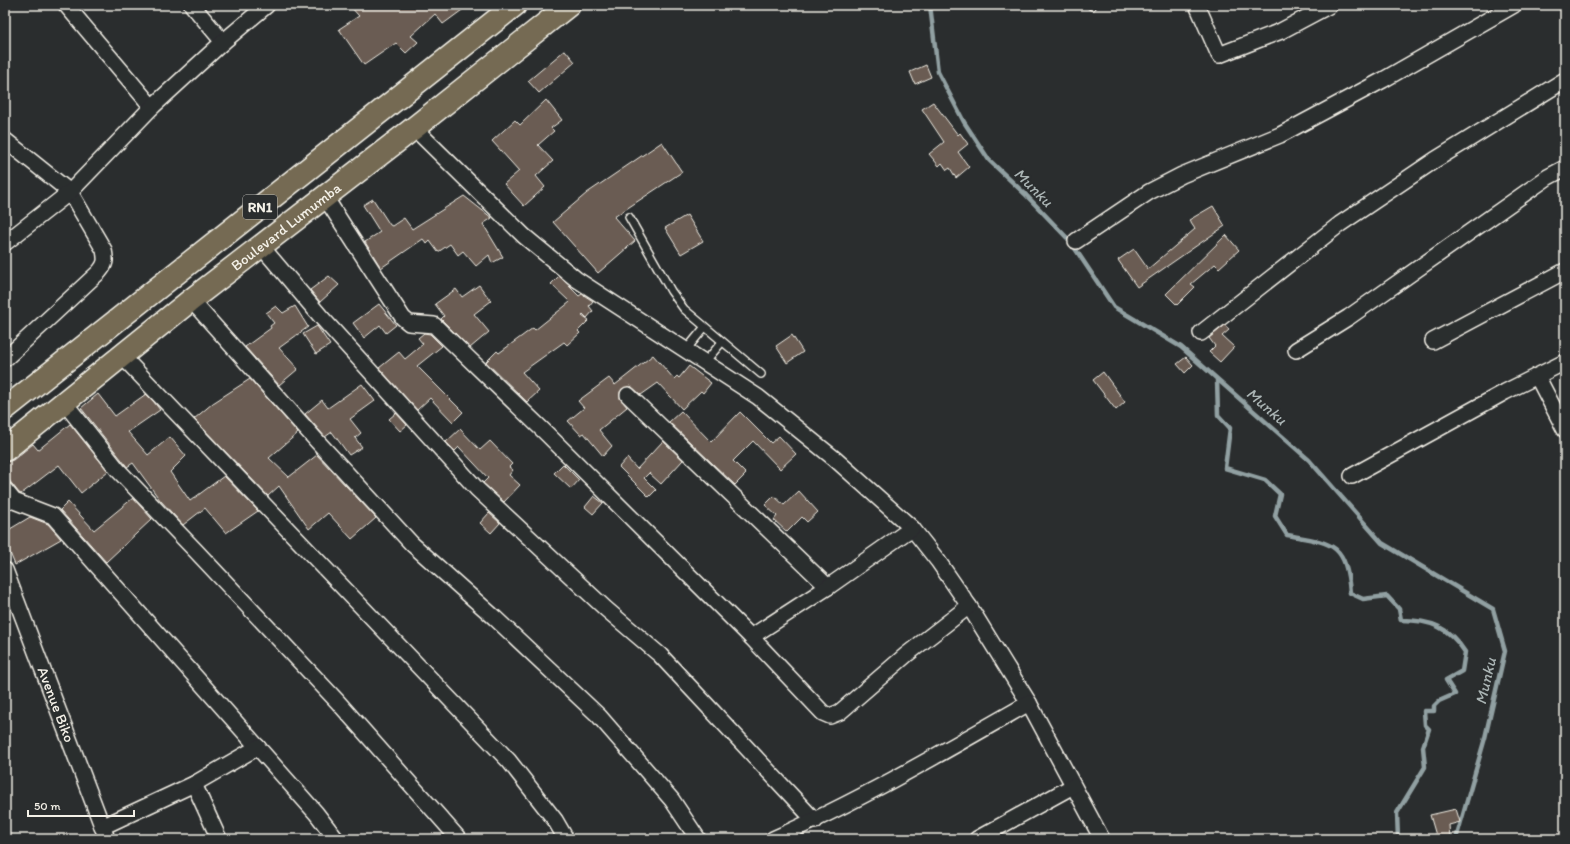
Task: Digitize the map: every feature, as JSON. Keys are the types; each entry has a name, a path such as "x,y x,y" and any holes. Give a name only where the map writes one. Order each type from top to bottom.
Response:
{"highway":[{"name":"Boulevard Lumumba","path":"5,450 121,355 414,128 569,5"},
{"name":"Boulevard Lumumba","path":"5,409 512,6"}],"street":[{"path":"66,5 152,107"},
{"path":"192,5 223,42"},
{"path":"5,243 70,192 152,107 223,42 267,5"},
{"path":"1197,5 1219,55 1281,31 1330,5"},
{"path":"1076,241 1149,192 1182,175 1280,135 1383,80 1514,5"},
{"path":"1200,333 1340,224 1435,160 1565,80"},
{"path":"414,128 524,236 576,279 758,397 835,459 912,528 938,561 969,606 1029,703 1102,839"},
{"path":"5,140 70,192 104,250 105,265 5,359"},
{"path":"1296,350 1350,317 1542,182 1565,168"},
{"path":"325,197 403,318 409,323 434,325 547,434 751,637 823,713 830,716 840,712 906,656 969,606"},
{"path":"261,246 322,318 477,489 606,609 660,656 815,821"},
{"path":"1433,341 1565,271"},
{"path":"191,300 316,442 412,544 599,716 672,800 698,839"},
{"path":"121,355 509,761 555,820 566,839"},
{"path":"1352,476 1565,362"},
{"path":"1537,376 1565,430"},
{"path":"628,395 828,587"},
{"path":"64,402 118,470 337,701 459,839"},
{"path":"5,490 14,500 53,516 258,747 336,839"},
{"path":"751,637 828,587 912,528"},
{"name":"Avenue Biko","path":"5,570 104,833"},
{"path":"773,839 815,821 939,754 1029,703"},
{"path":"104,833 258,747"},
{"path":"194,784 219,839"},
{"path":"977,839 1073,786"}],"lane":[{"path":"629,217 671,291 684,309 704,328 761,374"},
{"path":"686,350 704,328"},
{"path":"705,362 722,342"}],"building":[{"path":"349,5 469,5 443,24 435,14 411,36 418,42 406,53 396,43 364,65 339,29 359,16"},
{"path":"565,50 575,62 539,93 528,81"},
{"path":"926,65 931,77 915,84 910,72"},
{"path":"546,100 562,120 551,128 554,131 538,145 553,161 536,176 545,187 524,206 504,184 519,171 492,141 515,120 520,125"},
{"path":"933,102 958,135 960,133 968,144 958,152 969,167 956,178 950,168 947,170 942,163 939,166 929,154 944,142 922,109"},
{"path":"662,142 682,172 614,217 635,241 598,273 553,222 587,193"},
{"path":"464,196 492,218 483,224 503,257 492,263 489,255 476,266 463,251 458,255 450,244 438,252 430,241 427,244 423,239 381,268 365,242 380,232 363,205 373,199 390,225 392,226 404,218 412,229"},
{"path":"1213,206 1225,226 1137,287 1118,260 1134,249 1148,269 1195,229 1189,220"},
{"path":"687,215 703,241 681,254 665,228"},
{"path":"1226,235 1239,250 1219,268 1215,264 1191,284 1195,287 1177,305 1166,294"},
{"path":"329,276 339,285 320,302 310,290"},
{"path":"559,276 579,296 582,294 593,301 589,306 593,311 587,318 583,314 582,315 589,320 578,331 580,333 567,345 564,342 522,372 539,391 527,402 486,362 497,351 499,353 533,328 535,330 570,302 551,284"},
{"path":"479,285 491,301 474,314 489,332 470,348 441,319 444,316 435,304 456,289 462,297"},
{"path":"379,304 396,325 386,333 380,325 364,338 353,323"},
{"path":"276,306 283,313 295,306 308,327 279,348 298,369 279,385 245,347 271,328 270,326 274,323 266,313"},
{"path":"1225,325 1229,330 1222,336 1234,347 1220,362 1209,352 1215,346 1209,338"},
{"path":"317,326 330,345 316,354 303,334"},
{"path":"424,333 430,334 442,346 417,366 463,412 453,422 430,398 417,410 379,368 399,352 405,359 423,344 418,338"},
{"path":"792,335 803,352 787,363 776,346"},
{"path":"653,355 674,379 677,376 679,378 689,366 711,383 703,393 701,391 682,409 658,383 641,395 631,386 622,389 620,398 627,407 599,430 612,446 603,456 584,433 581,435 568,421 584,408 578,401 609,378 615,385"},
{"path":"1186,357 1193,365 1185,373 1177,364"},
{"path":"1103,372 1125,402 1116,410 1093,380"},
{"path":"250,379 298,433 269,458 289,477 317,455 376,518 352,539 328,513 309,529 279,486 268,496 194,419 213,403"},
{"path":"362,384 375,401 350,419 361,433 355,438 362,447 349,455 332,432 325,437 305,414 322,400 328,408"},
{"path":"98,394 115,416 146,394 154,402 160,410 128,432 148,455 170,437 186,456 170,472 190,501 224,476 258,511 226,533 205,508 183,525 160,500 133,463 127,467 81,408"},
{"path":"681,411 711,442 740,412 771,443 779,436 796,454 780,469 753,441 733,461 746,474 735,485 669,422"},
{"path":"396,413 407,425 400,431 389,419"},
{"path":"70,424 108,471 81,493 59,465 21,494 19,493 5,475 5,462 13,460 33,444 38,450"},
{"path":"460,429 480,450 490,441 512,464 509,467 513,470 509,475 520,485 504,502 483,483 488,478 459,447 455,451 446,442"},
{"path":"663,441 683,460 661,484 649,473 644,478 656,490 649,497 619,467 627,458 637,469"},
{"path":"563,464 579,480 571,489 554,473"},
{"path":"799,491 818,512 807,522 802,517 787,532 774,520 777,516 765,505 774,496 784,505"},
{"path":"594,496 603,503 593,514 585,507"},
{"path":"133,498 152,519 106,562 60,510 68,502 94,530"},
{"path":"489,513 500,523 491,533 480,523"},
{"path":"30,517 48,524 61,539 15,565 5,541 5,532"},
{"path":"1456,809 1460,822 1449,825 1450,839 1437,839 1430,815"}],"waterway":[{"name":"Munku","path":"930,5 938,72 964,122 989,160 1025,194 1070,241 1114,307 1181,347 1309,460 1382,543 1493,609 1505,651 1485,738 1456,839"},
{"path":"1217,380 1218,415 1230,428 1225,468 1265,480 1280,494 1275,516 1287,535 1326,543 1334,548 1340,554 1345,564 1350,593 1363,599 1387,596 1399,609 1401,620 1421,621 1438,627 1452,636 1465,652 1462,671 1446,680 1455,694 1439,701 1434,706 1434,711 1424,711 1425,725 1429,729 1423,747 1425,767 1397,813 1398,839"}]}
